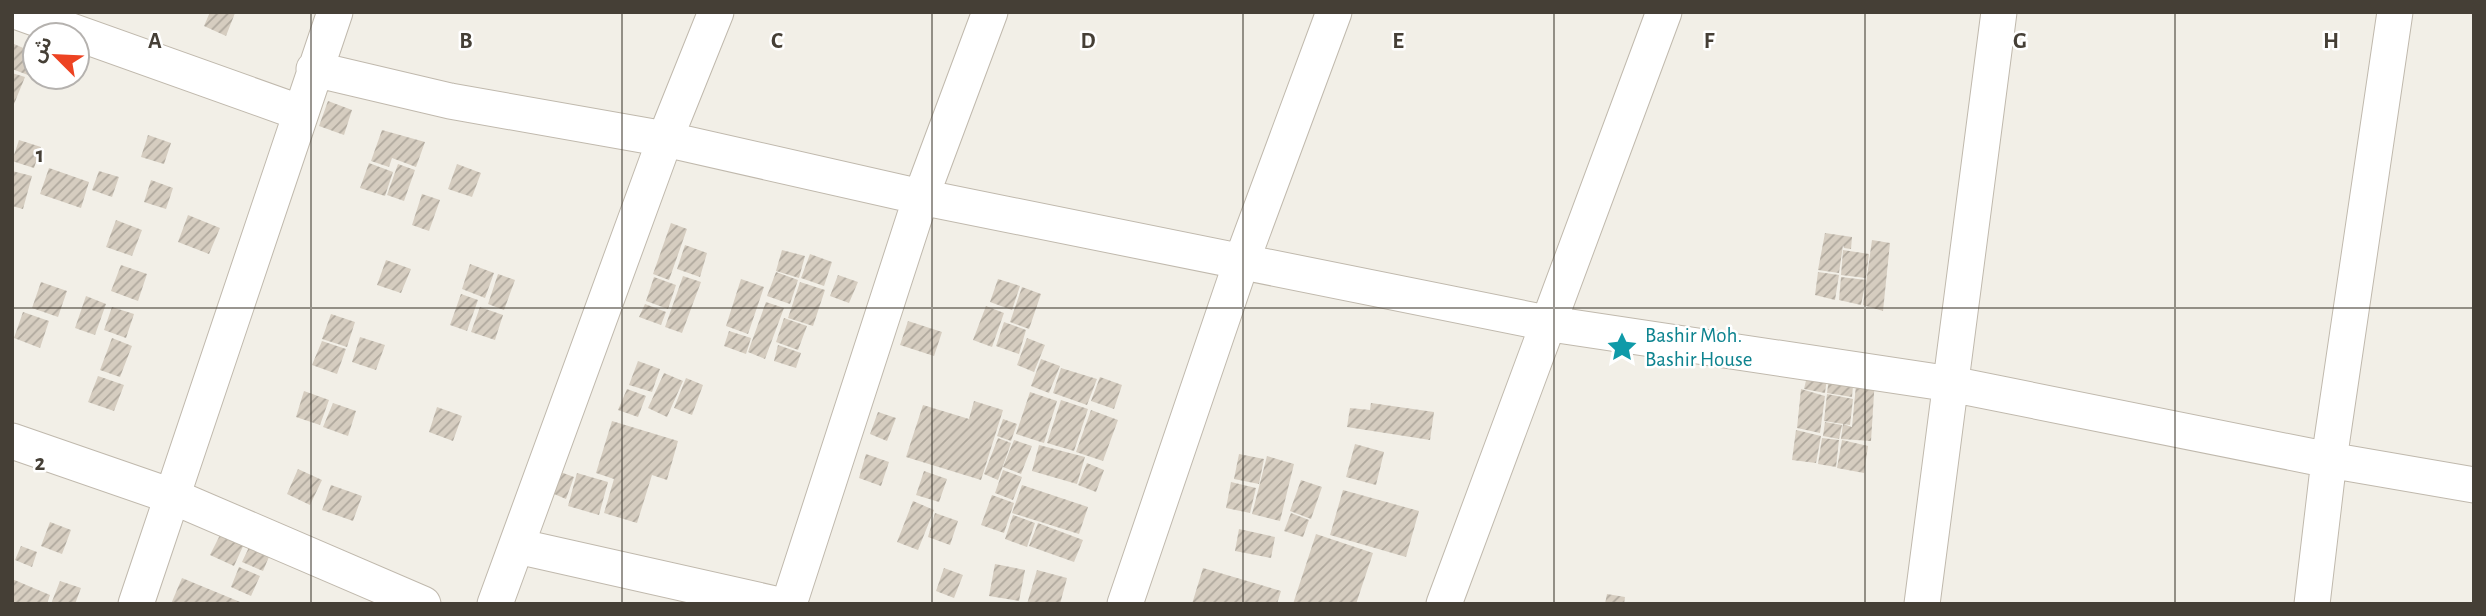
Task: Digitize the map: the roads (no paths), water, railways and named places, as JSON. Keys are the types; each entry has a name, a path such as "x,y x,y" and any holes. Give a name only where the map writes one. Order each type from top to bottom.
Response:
{"street":[{"path":"18,12 71,21"},
{"path":"136,604 335,12"},
{"path":"495,604 665,139 716,12"},
{"path":"789,604 922,197 990,12"},
{"path":"1125,604 1241,263 1335,12"},
{"path":"1444,604 1664,12"},
{"path":"1922,604 1998,12"},
{"path":"2312,604 2329,460 2395,12"},
{"path":"91,26 301,113"},
{"path":"314,69 450,101 665,139 922,197 1550,324 1951,384 2329,460 2474,485"},
{"path":"12,441 174,497 423,604"},
{"path":"517,546 775,604"}],"place":[{"name":"Bashir Moh. Bashir House","path":"1622,347"}]}
